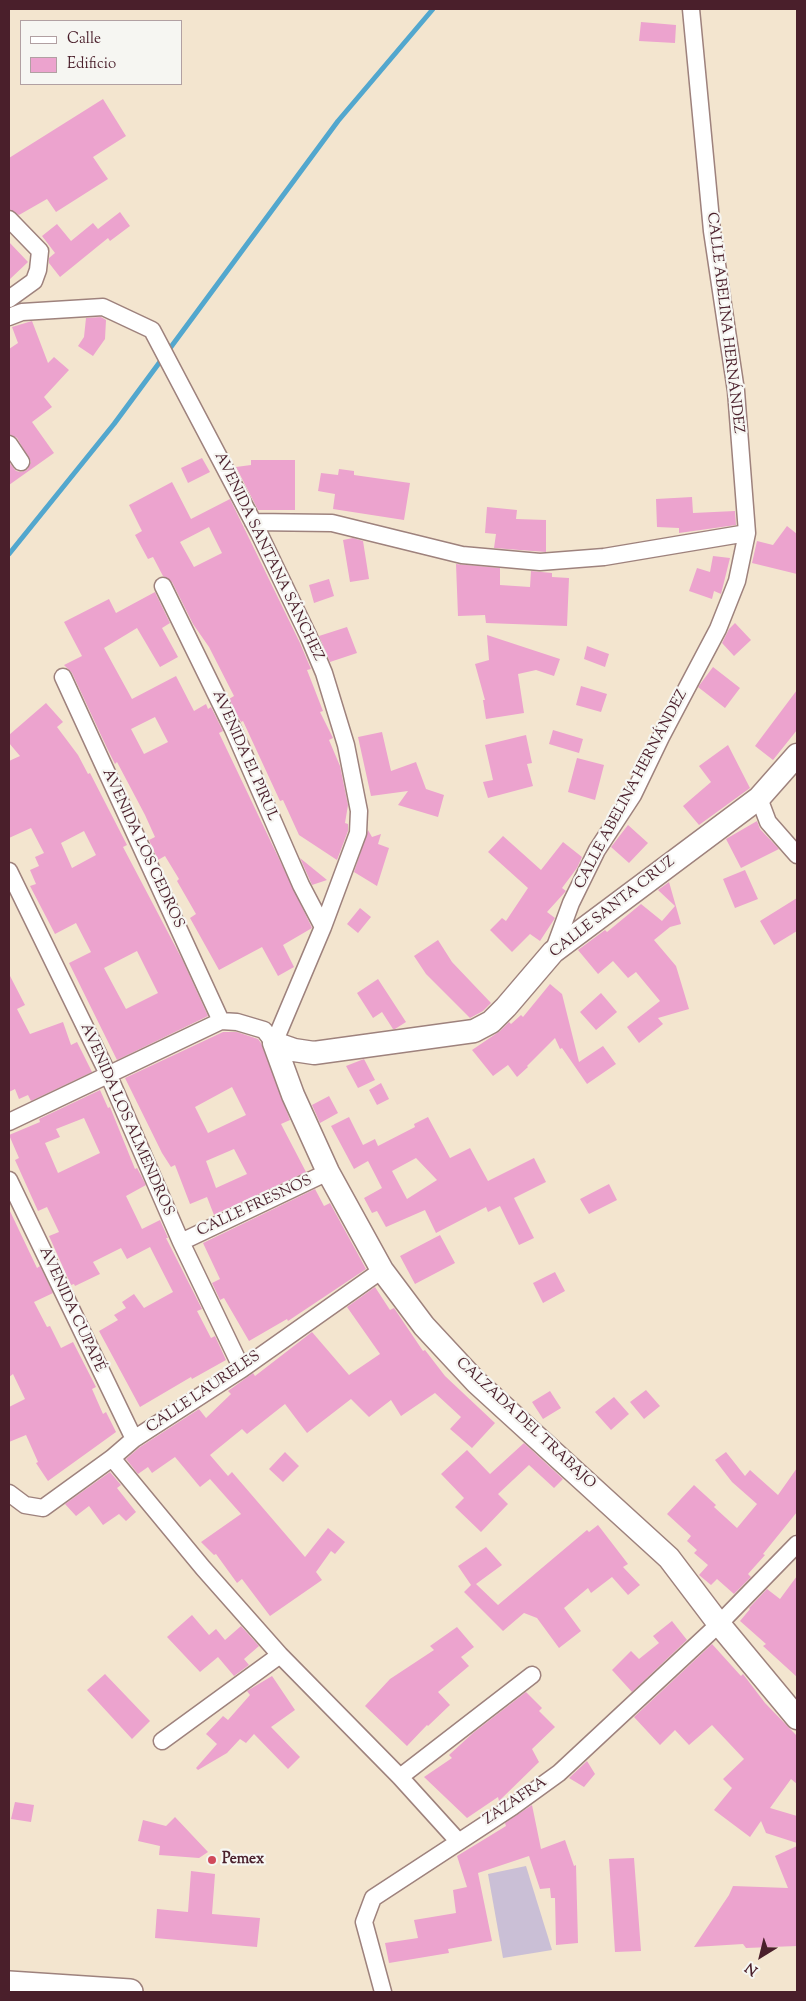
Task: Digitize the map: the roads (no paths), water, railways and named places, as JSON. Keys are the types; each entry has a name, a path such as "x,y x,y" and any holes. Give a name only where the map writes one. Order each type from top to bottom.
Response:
{"main road":[{"path":"9,1984 130,1992"}],"street":[{"name":"CALLE ABELINA HERNÁNDEZ","path":"552,952 571,903 598,850 633,795 661,737 718,629 737,581 746,533 736,391 712,231 691,9"},
{"path":"9,219 40,251 38,270 34,281 9,298"},
{"name":"AVENIDA SANTANA SÁNCHEZ","path":"15,315 102,307 152,330 253,522 324,674 346,745 359,811 358,833 323,927 274,1042"},
{"path":"9,444 21,462"},
{"path":"253,522 332,524 462,555 540,562 604,557 746,533"},
{"name":"AVENIDA EL PIRUL","path":"163,586 233,729 301,886 323,927"},
{"name":"AVENIDA LOS CEDROS","path":"63,677 221,1021"},
{"name":"CALLE SANTA CRUZ","path":"274,1042 294,1050 314,1053 474,1031 491,1022 506,1008 552,952 758,798 797,755"},
{"path":"758,798 768,822 797,855"},
{"name":"AVENIDA LOS ALMENDROS","path":"9,871 108,1074 181,1242 242,1369"},
{"path":"9,1122 221,1021 238,1022 264,1030 274,1042"},
{"name":"CALZADA DEL TRABAJO","path":"274,1042 294,1095 328,1172 382,1270 424,1326 476,1382 669,1558 719,1624 797,1718"},
{"name":"CALLE FRESNOS","path":"181,1242 328,1172"},
{"name":"AVENIDA CUPAPÉ","path":"9,1180 134,1439"},
{"name":"CALLE LAURELES","path":"9,1493 25,1505 43,1508 112,1458 134,1439 242,1369 382,1270"},
{"path":"112,1458 203,1568 280,1656 400,1777 458,1841"},
{"name":"ZAZAFRA","path":"384,1992 364,1922 373,1898 558,1773 719,1624 797,1544"},
{"path":"162,1741 280,1656"},
{"path":"400,1777 532,1675"}],"waterway":[{"path":"9,554 114,424 338,121 433,9"}],"place":[{"name":"Pemex","path":"212,1860"}]}
